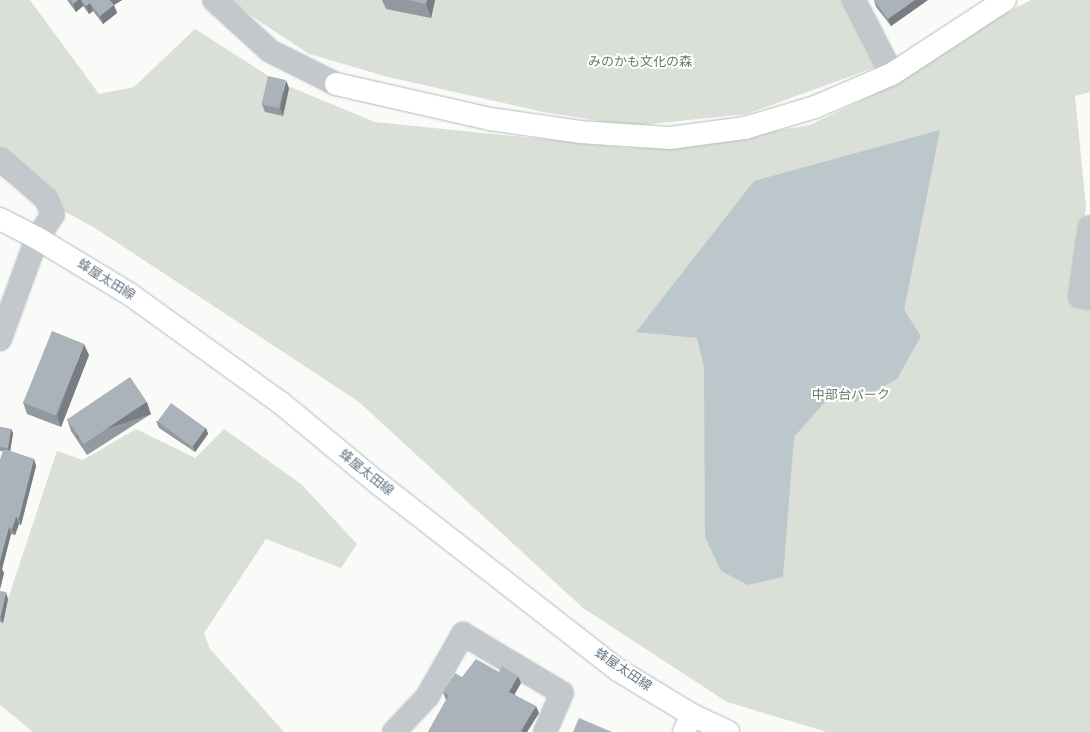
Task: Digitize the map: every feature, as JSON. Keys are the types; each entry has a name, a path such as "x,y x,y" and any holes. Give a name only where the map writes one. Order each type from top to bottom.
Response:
{"main road":[{"path":"336,84 490,119 580,132 670,138 752,126 815,107 892,74 1005,0"},
{"name":"蜂屋太田線","path":"0,219 37,238 131,295 234,369 688,724 728,732"}],"street":[{"path":"214,0 270,51 336,84"},
{"path":"854,0 892,74"},
{"path":"0,159 46,198 53,215 37,238 0,339"},
{"path":"1090,227 1080,296 1090,298"},
{"path":"394,732 426,697 463,634 562,693 545,732"}],"green space":[{"name":"中部台パーク","path":"0,0 30,0 99,94 134,87 195,29 278,82 375,122 631,148 701,144 810,125 873,95 985,24 1031,0 1090,0 1090,92 1075,96 1086,208 1071,303 1090,308 1090,732 827,732 727,702 583,608 359,402 95,228 0,176"},
{"name":"みのかも文化の森","path":"231,0 844,0 876,67 747,114 632,126 543,112 388,77 309,54 236,6"},
{"path":"136,429 195,458 224,429 301,484 357,544 341,568 266,539 204,633 210,649 284,732 33,732 0,705 0,623 57,451 83,460"}],"shaded area":[{"path":"940,130 904,310 921,336 897,379 855,402 831,395 794,437 783,577 748,585 721,571 705,537 704,367 697,338 636,332 754,181"}],"building":[{"path":"71,0 78,0 73,4"},
{"path":"81,0 110,0 114,5 100,16 90,3 86,6"},
{"path":"408,0 427,0 426,4"},
{"path":"874,0 915,0 888,19"},
{"path":"268,76 286,80 279,108 261,104"},
{"path":"52,331 84,344 56,416 23,402"},
{"path":"130,377 147,402 84,444 67,419"},
{"path":"171,403 206,428 192,447 157,422"},
{"path":"0,427 11,429 8,448 0,447"},
{"path":"4,449 34,459 19,518 16,517 12,529 9,527 0,561 0,460"},
{"path":"0,591 6,592 1,616 0,616"},
{"path":"476,659 499,672 502,666 518,676 509,692 536,706 521,731 523,732 428,732 449,695 443,692 455,673 462,677"},
{"path":"579,718 612,732 573,732"}]}
